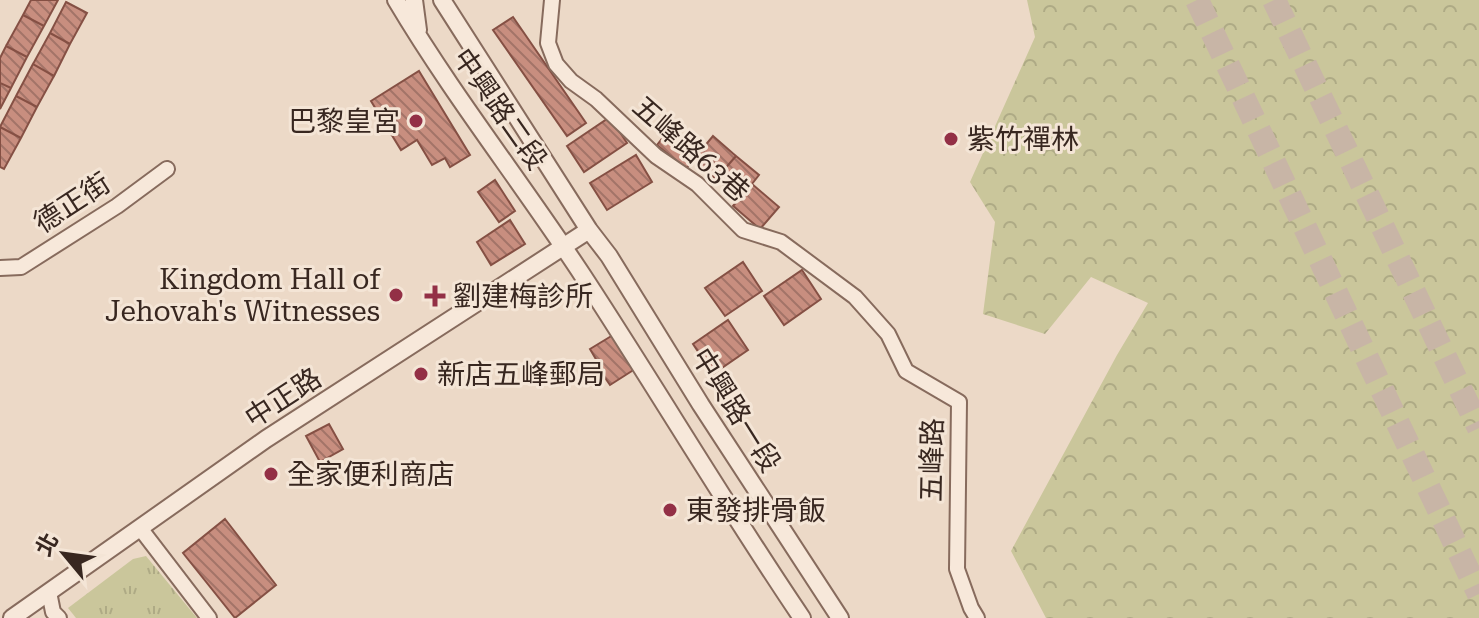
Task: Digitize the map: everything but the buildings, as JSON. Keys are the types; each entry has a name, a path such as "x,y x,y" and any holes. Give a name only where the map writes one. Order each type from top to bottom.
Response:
{"street":[{"name":"中興路二段","path":"396,0 420,40 563,247"},
{"path":"414,0 420,40"},
{"name":"中興路二段","path":"442,0 589,230"},
{"name":"五峰路63巷","path":"552,0 548,43 556,64 571,81 596,99 656,156 697,184 743,230 781,242 855,297"},
{"name":"德正街","path":"0,268 21,267 117,206 167,169"},
{"name":"中正路","path":"12,618 266,439 589,230"},
{"name":"中興路一段","path":"589,230 609,256 701,405 840,618"},
{"name":"中興路一段","path":"563,247 802,618"},
{"name":"五峰路","path":"855,297 888,334 906,371 959,402 957,569 977,618"},
{"path":"140,528 209,618"},
{"path":"49,592 53,612 59,618"}],"green space":[{"path":"1027,0 1479,0 1479,618 1046,618 1011,551 1148,303 1091,277 1045,334 983,314 995,222 970,182 1035,37"},
{"path":"146,556 197,618 76,618 68,608 133,559"}],"tunnel":[{"path":"1197,0 1479,594"},
{"path":"1274,0 1479,428"}],"place":[{"name":"巴黎皇宮","path":"416,121"},
{"name":"紫竹禪林","path":"951,139"},
{"name":"Kingdom Hall of Jehovah's Witnesses","path":"396,295"},
{"name":"劉建梅診所","path":"435,296"},
{"name":"新店五峰郵局","path":"421,374"},
{"name":"全家便利商店","path":"271,474"},
{"name":"東發排骨飯","path":"670,510"}]}
